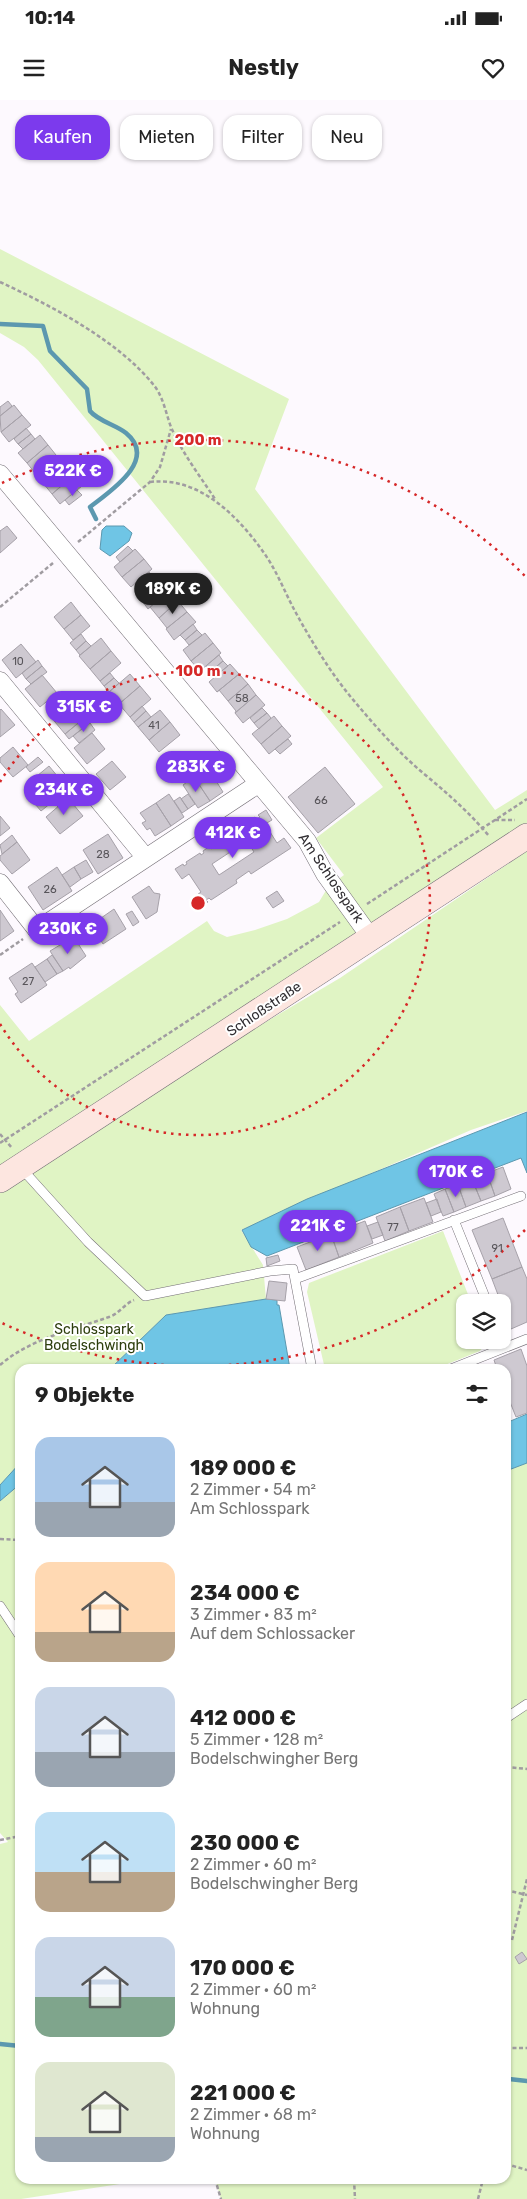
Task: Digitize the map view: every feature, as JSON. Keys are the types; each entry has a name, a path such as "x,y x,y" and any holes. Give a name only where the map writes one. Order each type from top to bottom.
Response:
{"street":[{"name":"Am Schlosspark","path":"0,474 307,841 326,874 371,938"},
{"path":"0,681 146,858"},
{"path":"0,883 37,930 258,784"},
{"name":"Schloßstraße","path":"0,1180 371,938 518,839"}],"lane":[{"path":"20,1167 95,1248 145,1296 270,1271 293,1269 311,1364"},
{"path":"295,1279 520,1196"},
{"path":"454,1220 484,1294"},
{"path":"511,1342 527,1339"},
{"path":"462,1364 493,1349"},
{"path":"0,1606 15,1628"},
{"path":"511,1715 527,1704"}],"path":[{"path":"0,282 28,294 71,320 123,356 157,390 172,427 187,456 217,502 264,553 305,628 348,694 398,749 446,791 482,828 518,839"},
{"path":"0,607 150,482 160,467 172,427"},
{"path":"150,482 162,481 187,486 205,493 217,502"},
{"path":"0,1144 527,799"},
{"path":"494,820 518,839"},
{"path":"0,955 37,930"},
{"path":"0,1365 32,1345 76,1326 110,1317 127,1302 145,1296"},
{"path":"0,1539 15,1540"},
{"path":"511,1767 527,1769"},
{"path":"0,1840 15,1837"},
{"path":"512,1940 525,1894 527,1879"},
{"path":"511,1891 525,1894"},
{"path":"511,2048 527,2048"},
{"path":"511,2165 527,2170"},
{"path":"216,2184 221,2199"},
{"path":"354,2184 355,2199"},
{"path":"478,2199 482,2184"}],"green space":[{"name":"Schlosspark Bodelschwingh","path":"0,249 289,399 255,489 495,810 527,790 527,826 31,1161 340,978 527,851 527,1111 471,1130 241,1230 263,1265 266,1299 166,1315 115,1364 15,1364 15,1468 0,1485 0,1005 29,1041 207,921 214,931 227,937 287,919 319,902 328,887 344,875 316,838 383,787 38,360 24,347 0,333"},
{"path":"443,1231 468,1294 456,1294 456,1349 481,1349 448,1364 324,1364 307,1292 309,1283"},
{"path":"527,1463 527,2199 221,2199 216,2184 511,2184 511,1469"},
{"path":"15,1488 15,2184 120,2184 21,2199 0,2199 0,1844 8,1842 0,1833 0,1501"}],"water":[{"path":"106,526 124,526 132,533 129,541 110,556 100,549 102,530"},
{"path":"527,1112 527,1173 521,1158 267,1256 251,1247 242,1230 307,1199"},
{"path":"266,1299 277,1300 289,1364 115,1364 166,1315"},
{"path":"527,1414 527,1463 511,1469 511,1421"},
{"path":"15,1468 15,1488 0,1501 0,1485"}],"building":[{"path":"8,401 12,406 0,416 0,407"},
{"path":"14,405 22,415 1,432 0,416"},
{"path":"22,415 31,425 9,442 1,432"},
{"path":"26,428 31,434 18,444 14,439"},
{"path":"31,434 35,439 23,449 18,444"},
{"path":"40,435 48,445 27,463 18,453"},
{"path":"48,445 56,455 35,473 27,463"},
{"path":"52,459 56,464 44,474 39,469"},
{"path":"56,464 61,469 48,480 44,474"},
{"path":"65,466 73,476 52,494 43,483"},
{"path":"73,476 82,486 60,504 52,494"},
{"path":"77,490 82,495 69,505 65,500"},
{"path":"7,526 17,538 0,553 0,531"},
{"path":"128,546 133,551 120,562 116,557"},
{"path":"135,549 144,559 122,577 114,567"},
{"path":"144,559 152,569 131,587 122,577"},
{"path":"149,572 154,577 141,588 137,582"},
{"path":"154,577 158,583 146,593 141,588"},
{"path":"161,580 170,590 148,609 140,598"},
{"path":"170,590 178,601 159,618 150,607"},
{"path":"178,601 187,612 167,628 159,618"},
{"path":"71,602 81,615 64,629 54,617"},
{"path":"187,612 196,622 174,640 166,629"},
{"path":"81,615 90,626 73,640 64,629"},
{"path":"193,624 197,630 185,640 180,635"},
{"path":"197,630 202,635 189,645 185,640"},
{"path":"205,633 213,643 191,661 183,650"},
{"path":"81,634 86,641 76,650 70,643"},
{"path":"101,638 111,651 90,669 79,656"},
{"path":"86,641 91,646 80,655 76,650"},
{"path":"213,643 221,653 200,671 191,661"},
{"path":"21,644 36,662 16,678 2,660"},
{"path":"111,651 121,663 100,681 90,669"},
{"path":"219,655 223,661 211,671 206,666"},
{"path":"38,660 42,666 26,679 22,673"},
{"path":"223,661 228,666 215,676 211,671"},
{"path":"230,664 239,674 217,692 209,682"},
{"path":"42,666 47,672 31,684 26,679"},
{"path":"110,673 114,678 104,686 100,681"},
{"path":"130,674 140,686 119,704 109,692"},
{"path":"239,674 248,684 228,701 219,690"},
{"path":"42,675 57,693 40,707 25,689"},
{"path":"114,678 119,683 109,692 104,686"},
{"path":"248,684 256,695 235,713 236,711 228,701"},
{"path":"140,686 151,699 130,717 119,704"},
{"path":"256,695 265,705 243,723 235,713"},
{"path":"67,702 74,706 82,720 65,734 50,716"},
{"path":"142,706 146,711 134,722 130,717"},
{"path":"262,708 267,713 254,723 250,718"},
{"path":"0,710 15,725 0,737"},
{"path":"160,710 170,722 149,740 138,727"},
{"path":"146,711 151,717 138,727 134,722"},
{"path":"267,713 271,718 259,729 254,723"},
{"path":"274,716 282,726 261,744 252,734"},
{"path":"82,720 87,725 69,739 65,734"},
{"path":"170,722 180,735 159,752 149,740"},
{"path":"90,723 95,730 79,743 73,736"},
{"path":"282,726 291,736 269,754 261,744"},
{"path":"92,733 105,749 87,764 74,748"},
{"path":"288,739 292,744 280,754 275,749"},
{"path":"13,747 28,765 13,777 0,762 0,758"},
{"path":"38,757 43,762 30,772 26,767"},
{"path":"112,761 126,777 110,790 96,774"},
{"path":"215,764 223,775 215,780 208,768"},
{"path":"49,766 63,783 45,798 31,781"},
{"path":"325,767 355,804 318,833 288,797"},
{"path":"208,768 223,792 210,801 194,777"},
{"path":"194,777 210,801 198,808 183,785"},
{"path":"66,790 71,796 58,807 53,801"},
{"path":"50,793 56,799 41,811 35,804"},
{"path":"169,794 184,817 171,826 156,803"},
{"path":"188,794 195,804 188,809 181,799"},
{"path":"180,797 188,809 182,813 174,801"},
{"path":"68,798 83,816 60,834 46,817"},
{"path":"156,803 171,826 155,836 150,828 147,830 142,823 146,821 140,813"},
{"path":"266,810 272,820 265,824 277,843 284,838 291,848 251,874 249,871 236,880 237,883 211,900 209,898 206,900 208,902 200,907 194,897 201,892 189,874 182,879 175,869 183,864 184,866 187,864 186,862 200,853 201,855 210,846 211,849 226,839 230,845 237,841 231,832 238,828 240,830 243,828 241,826 255,817 257,819 260,817 258,815","holes":["247,841 254,852 219,875 212,864"]},
{"path":"0,816 10,828 0,836"},
{"path":"108,834 123,858 98,874 83,850"},
{"path":"12,835 17,842 2,854 0,845"},
{"path":"17,842 30,860 12,874 0,860 0,856"},
{"path":"86,860 93,872 81,879 74,867"},
{"path":"57,867 72,891 43,910 28,887"},
{"path":"74,867 81,879 70,887 62,875"},
{"path":"149,886 154,893 160,894 157,912 146,919 132,897"},
{"path":"277,891 284,901 273,908 266,898"},
{"path":"114,909 126,929 103,944 91,925"},
{"path":"0,910 14,931 0,941"},
{"path":"132,911 139,922 133,926 126,914"},
{"path":"93,928 101,940 95,943 87,932"},
{"path":"70,939 73,944 77,942 86,956 70,969 69,967 63,971 50,951"},
{"path":"52,955 63,971 57,974 47,959"},
{"path":"47,959 57,974 45,982 35,967"},
{"path":"32,963 47,985 21,1003 15,994 18,992 9,978"},
{"path":"503,1167 511,1189 495,1196 487,1173"},
{"path":"487,1173 495,1196 481,1201 472,1179"},
{"path":"472,1179 481,1201 466,1207 458,1185"},
{"path":"458,1185 466,1207 454,1212 445,1189"},
{"path":"445,1189 454,1212 443,1216 434,1194"},
{"path":"424,1198 433,1222 409,1231 400,1207"},
{"path":"437,1199 441,1212 431,1216 426,1203"},
{"path":"400,1207 409,1231 385,1241 376,1217"},
{"path":"503,1218 522,1267 492,1279 472,1230"},
{"path":"365,1221 373,1243 339,1257 331,1234"},
{"path":"378,1222 383,1235 372,1239 367,1226"},
{"path":"331,1234 339,1257 306,1270 297,1247"},
{"path":"278,1255 280,1261 267,1266 266,1258"},
{"path":"522,1267 527,1279 527,1322 511,1329 511,1294 498,1294 492,1279"},
{"path":"269,1281 287,1283 285,1301 266,1299"},
{"path":"521,1349 527,1366 527,1413 516,1417 511,1404 511,1364 495,1364 494,1360"},
{"path":"522,1952 527,1959 519,1964 515,1957"}],"waterway":[{"path":"0,324 43,326 50,351 87,389 90,411 98,418 126,433 135,443 137,454 128,474 90,507 96,519"},
{"path":"0,2044 15,2046"},
{"path":"511,2079 527,2081"}]}
